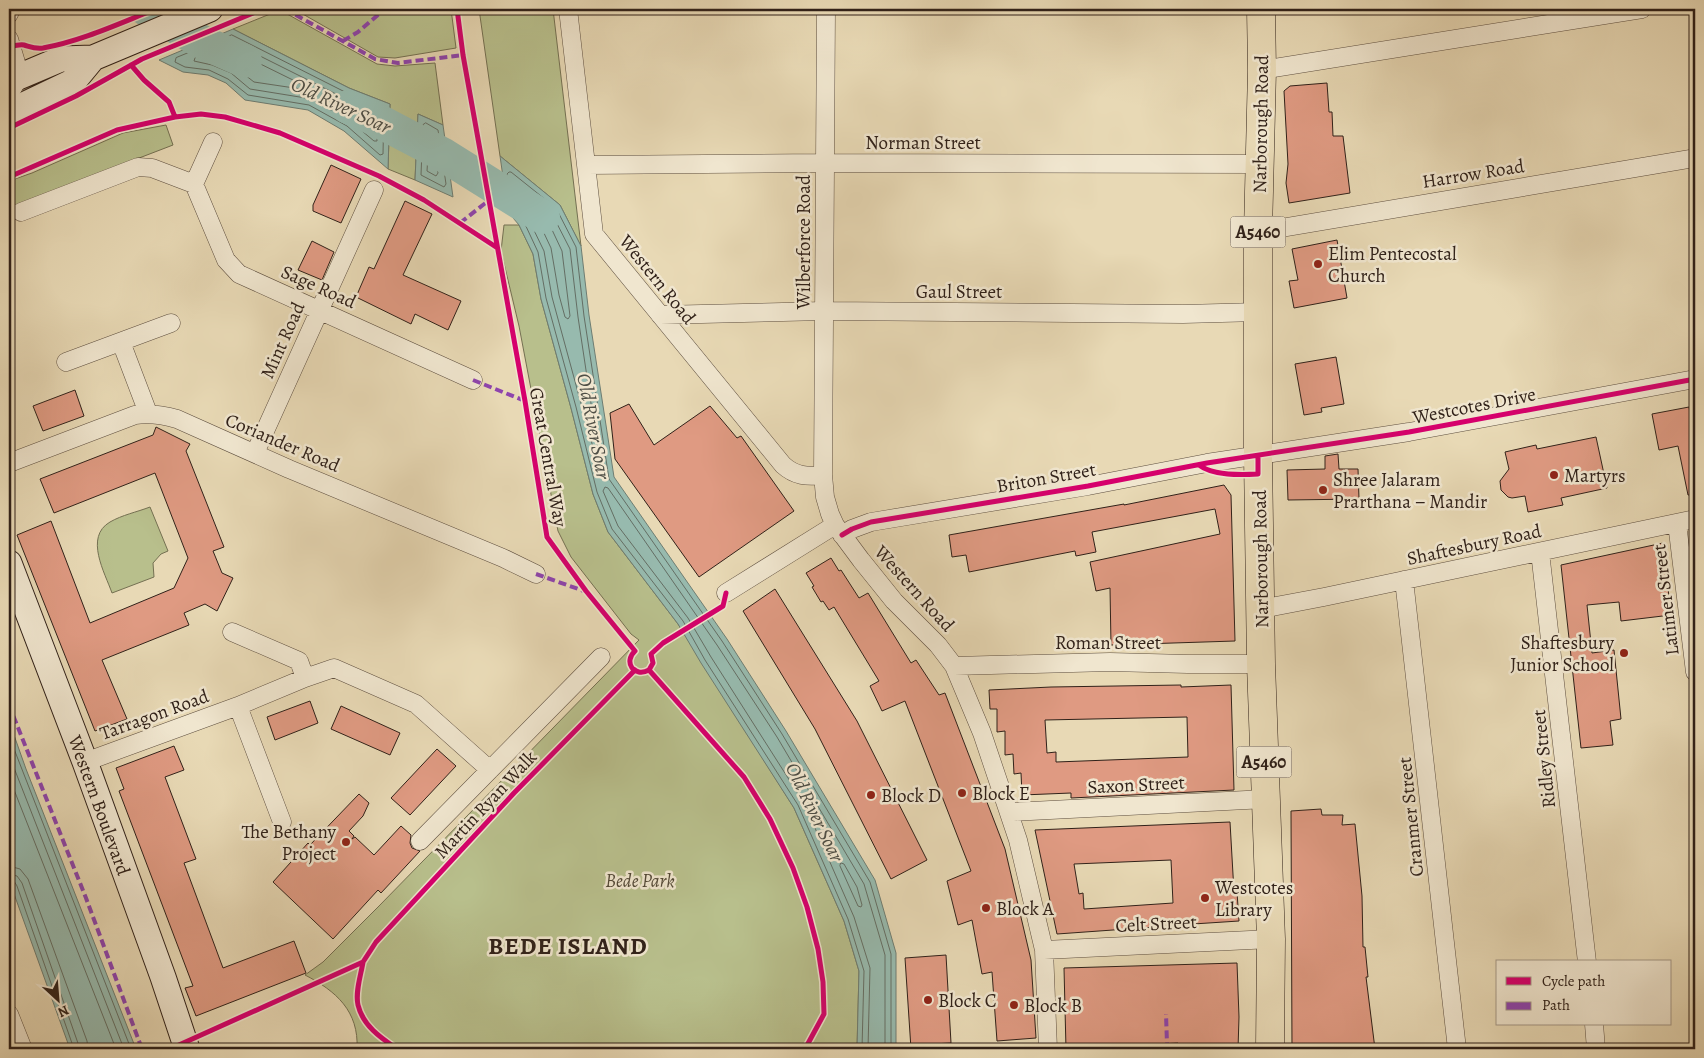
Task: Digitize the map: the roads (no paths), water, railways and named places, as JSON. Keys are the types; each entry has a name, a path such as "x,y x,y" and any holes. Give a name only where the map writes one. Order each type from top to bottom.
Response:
{"main road":[{"name":"Narborough Road","path":"1262,9 1258,232 1258,456 1262,664 1271,939 1270,1049"}],"street":[{"path":"9,14 11,9"},
{"path":"9,39 13,84 61,59 93,58 210,9"},
{"name":"Western Road","path":"568,9 594,234 783,465 790,472 799,475 823,475 825,497 830,514 838,530 894,601 938,645 954,666 982,733 1018,840 1044,950 1048,1049"},
{"name":"Wilberforce Road","path":"823,475 826,9"},
{"path":"1262,70 1642,9"},
{"path":"9,112 74,81 93,58"},
{"path":"21,212 138,167 152,168 194,184 213,142"},
{"name":"Harrow Road","path":"1258,232 1695,158"},
{"name":"Norman Street","path":"587,165 825,163 1259,164"},
{"name":"Sage Road","path":"194,184 226,260 239,274 473,380"},
{"name":"Mint Road","path":"255,453 374,190"},
{"name":"Gaul Street","path":"660,315 824,311 1183,314 1259,312"},
{"path":"66,362 171,323"},
{"path":"120,342 148,413"},
{"name":"Westcotes Drive","path":"1258,456 1409,432 1695,379"},
{"name":"Coriander Road","path":"9,463 135,415 148,413 177,419 503,558 536,574"},
{"name":"Briton Street","path":"726,593 838,530 852,529 870,522 1258,456"},
{"name":"Shaftesbury Road","path":"1261,609 1695,519"},
{"name":"Latimer Street","path":"1677,523 1695,672"},
{"name":"Ridley Street","path":"1540,552 1587,960"},
{"name":"Western Boulevard","path":"9,563 85,762 187,1049"},
{"name":"Cranmer Street","path":"1404,580 1457,1049"},
{"path":"232,632 299,661 305,678"},
{"path":"420,841 601,657"},
{"name":"Roman Street","path":"954,666 1110,662 1262,664"},
{"name":"Tarragon Road","path":"85,762 238,706 334,668 416,704 490,770"},
{"name":"Tarragon Road","path":"238,706 282,822"},
{"name":"Saxon Street","path":"1009,812 1266,799"},
{"name":"Celt Street","path":"1044,950 1271,939"},
{"path":"9,1014 22,1049"},
{"path":"1594,1026 1596,1049"}],"water":[{"path":"233,29 349,88 390,104 388,169 344,131 308,110 245,100 226,83 208,75 183,72 159,60"},
{"path":"418,114 443,125 453,197 415,180"},
{"path":"500,156 560,205 581,246 589,315 614,477 727,639 786,731 875,880 896,953 896,1049 857,1049 859,971 844,921 794,808 678,624 608,532 593,494 541,299 533,254 519,225 508,212"},
{"path":"9,721 136,1049 70,1049 9,880"}],"waterway":[{"name":"Old River Soar","path":"146,9 202,42 245,61"},
{"name":"Old River Soar","path":"348,107 442,154 543,217"}],"place":[{"name":"Elim Pentecostal Church","path":"1318,264"},
{"name":"Martyrs","path":"1554,475"},
{"name":"Shree Jalaram Prarthana – Mandir","path":"1323,490"},
{"name":"Shaftesbury Junior School","path":"1624,653"},
{"name":"Block E","path":"962,793"},
{"name":"Block D","path":"871,795"},
{"name":"The Bethany Project","path":"346,842"},
{"name":"Westcotes Library","path":"1205,898"},
{"name":"Block A","path":"986,908"},
{"name":"Block C","path":"928,1000"},
{"name":"Block B","path":"1014,1005"}],"district":[{"name":"BEDE ISLAND","path":"568,946"}],"park label":[{"name":"Bede Park","path":"640,880"}]}
